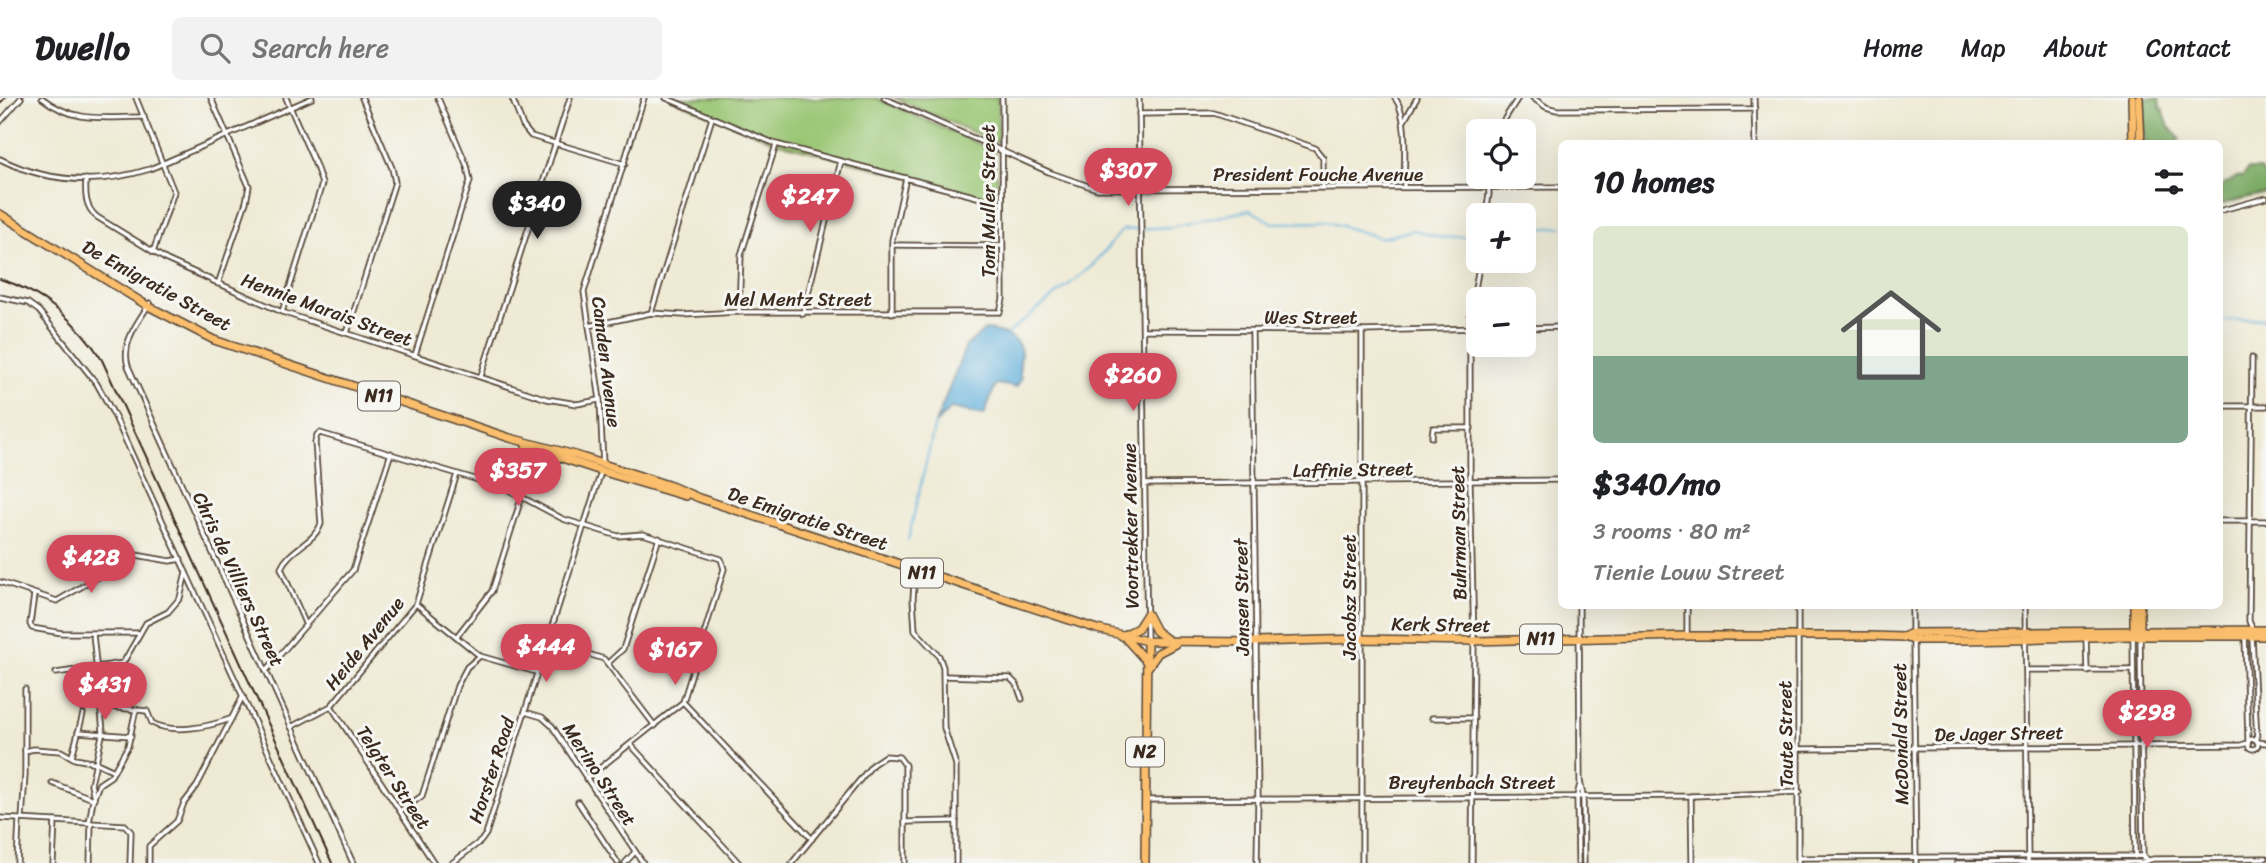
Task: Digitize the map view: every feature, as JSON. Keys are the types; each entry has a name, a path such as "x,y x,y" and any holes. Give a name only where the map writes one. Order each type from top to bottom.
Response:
{"highway":[{"path":"2132,98 2133,140"},
{"path":"2139,98 2141,140"},
{"name":"De Emigratie Street","path":"0,214 149,304 248,352 684,496 699,498 915,570 1123,636 1147,641"},
{"path":"2134,609 2137,633"},
{"path":"2137,633 2140,609"},
{"path":"1147,614 1156,631 1175,642 1158,653 1146,666 1123,636 1138,628 1147,614"},
{"name":"Kerk Street","path":"2249,634 2266,630"},
{"name":"Kerk Street","path":"2025,635 2086,637 2137,633"},
{"name":"Kerk Street","path":"1147,641 1474,641 1687,636 1913,637 2137,633 2266,636"},
{"name":"Voortrekker Avenue","path":"1145,863 1147,641"}],"street":[{"path":"0,122 21,98"},
{"path":"42,98 68,114 144,117"},
{"path":"136,98 174,196 153,252"},
{"path":"211,98 243,171 248,191 218,284"},
{"path":"282,312 321,184 316,166 286,98"},
{"path":"0,159 47,177 86,179 126,176 163,163 312,98"},
{"path":"347,332 396,182 362,98"},
{"path":"415,355 470,181 467,166 438,98"},
{"path":"512,98 526,132 556,144 625,164"},
{"path":"481,376 570,98"},
{"name":"Camden Avenue","path":"602,468 600,400 584,292 644,98"},
{"path":"666,98 776,144 1001,203"},
{"name":"President Fouche Avenue","path":"884,98 1087,187 1466,188"},
{"name":"Tom Muller Street","path":"1002,98 1003,304"},
{"name":"Voortrekker Avenue","path":"1139,98 1147,641"},
{"path":"1395,98 1403,123 1404,187"},
{"path":"1403,123 1417,98"},
{"path":"1505,119 1518,98"},
{"path":"1533,98 1546,107 1557,110 1755,109"},
{"path":"1754,98 1755,140"},
{"path":"1139,114 1214,113 1315,148 1323,158 1323,188"},
{"path":"651,313 713,117"},
{"path":"739,312 741,255 776,144"},
{"path":"803,314 841,161"},
{"path":"892,313 892,245 906,178"},
{"name":"Hennie Marais Street","path":"86,179 86,202 92,213 153,252 282,312 565,404 600,400"},
{"name":"President Fouche Avenue","path":"1536,187 1558,187"},
{"path":"2223,210 2266,198"},
{"path":"892,245 1001,246"},
{"path":"0,297 27,303 39,311 97,384 187,571 319,863"},
{"name":"Chris de Villiers Street","path":"149,304 127,342 125,352 128,366 352,863"},
{"name":"Mel Mentz Street","path":"589,326 651,313 998,313 1003,304"},
{"path":"1536,327 1558,327"},
{"name":"Wes Street","path":"1144,330 1362,331 1466,328"},
{"name":"Jansen Street","path":"1252,331 1257,863"},
{"name":"Jacobsz Street","path":"1362,331 1362,863"},
{"name":"Buhrman Street","path":"1471,357 1470,482 1474,641 1472,863"},
{"path":"2248,744 2252,358"},
{"path":"2223,406 2266,405"},
{"path":"1432,437 1433,428 1471,428"},
{"path":"305,624 281,568 285,559 317,532 321,524 315,442 320,433 523,496 555,516 585,526 618,536 641,533 719,558 724,565 683,702 586,779"},
{"path":"266,671 353,570 391,453"},
{"name":"Horster Road","path":"452,863 486,834 602,468"},
{"name":"Heide Avenue","path":"291,727 331,706 416,604 457,474"},
{"name":"Laffnie Street","path":"1145,484 1558,480"},
{"path":"457,636 492,591 523,496"},
{"path":"2223,521 2266,521"},
{"path":"608,663 623,649 659,538"},
{"path":"0,583 59,601 136,555 170,561 181,559"},
{"path":"915,570 914,626 918,635 939,656 944,676 944,728 956,765 956,863"},
{"path":"57,673 123,663 138,633 152,618 168,612 180,598 187,571"},
{"path":"34,595 30,624 32,628 49,632 138,633"},
{"path":"416,604 480,656 537,672"},
{"path":"1578,863 1579,609"},
{"path":"1687,609 1687,636"},
{"name":"Taute Street","path":"1798,609 1799,861"},
{"name":"McDonald Street","path":"1912,609 1916,861"},
{"path":"2025,609 2027,861"},
{"path":"2135,860 2133,670 2137,633"},
{"path":"2137,633 2144,860"},
{"path":"93,634 103,734 91,784 94,799"},
{"path":"2249,634 2257,744"},
{"path":"2086,637 2087,671"},
{"path":"547,641 596,656 608,663 655,726"},
{"path":"400,811 422,796 457,686 467,667 480,656"},
{"path":"2026,670 2133,670"},
{"path":"944,676 1010,678 1017,685 1022,699"},
{"path":"17,863 25,751 24,689"},
{"path":"149,863 147,853 150,844 177,821 243,696"},
{"path":"683,702 812,839"},
{"path":"100,706 148,712 151,722 160,726 202,727 230,719"},
{"name":"Telgter Street","path":"331,706 434,863"},
{"path":"90,863 90,823 94,799 99,784 108,780 126,752 136,709"},
{"name":"Merino Street","path":"525,712 542,717 550,723 643,863"},
{"path":"72,757 83,714"},
{"path":"1432,718 1474,718"},
{"path":"78,732 131,736"},
{"path":"2248,744 2252,739 2257,744"},
{"path":"2248,744 2266,745"},
{"name":"De Jager Street","path":"1799,749 2248,744"},
{"path":"631,745 739,863"},
{"path":"25,751 58,751 114,771"},
{"path":"792,863 875,761 885,756 897,756 903,760 905,767 905,863"},
{"path":"1580,782 1583,796 1584,863"},
{"path":"52,783 94,799"},
{"name":"Breytenbach Street","path":"1144,800 1691,796 1800,792"},
{"path":"1691,796 1692,863"},
{"path":"578,802 618,863"},
{"path":"0,818 129,827 132,834 130,863"},
{"path":"53,863 55,821"},
{"path":"905,822 956,821"},
{"path":"625,863 635,852"},
{"path":"1799,861 2266,858"},
{"path":"1957,863 2027,861"}],"green space":[{"path":"670,98 876,98 995,151 998,195 994,199 779,143"},
{"path":"894,98 998,98 998,143"},
{"path":"2143,98 2159,98 2160,108 2169,127 2180,139 2145,140"},
{"path":"2248,169 2261,169 2266,179 2266,193 2223,204 2223,186 2237,177 2243,177"}],"water":[{"path":"985,330 1014,339 1020,349 1021,379 1016,387 996,384 984,415 951,408 935,424 966,346"}],"waterway":[{"path":"1007,334 1092,266 1122,230 1171,227 1250,210 1273,223 1328,222 1381,238 1414,230 1442,238 1466,236"},
{"path":"1536,229 1558,227"},
{"path":"2223,321 2266,318"},
{"path":"908,540 935,424"}],"railway":[{"path":"0,103 5,98"},
{"path":"0,279 31,292 58,311 93,346 102,360 332,863"}]}
